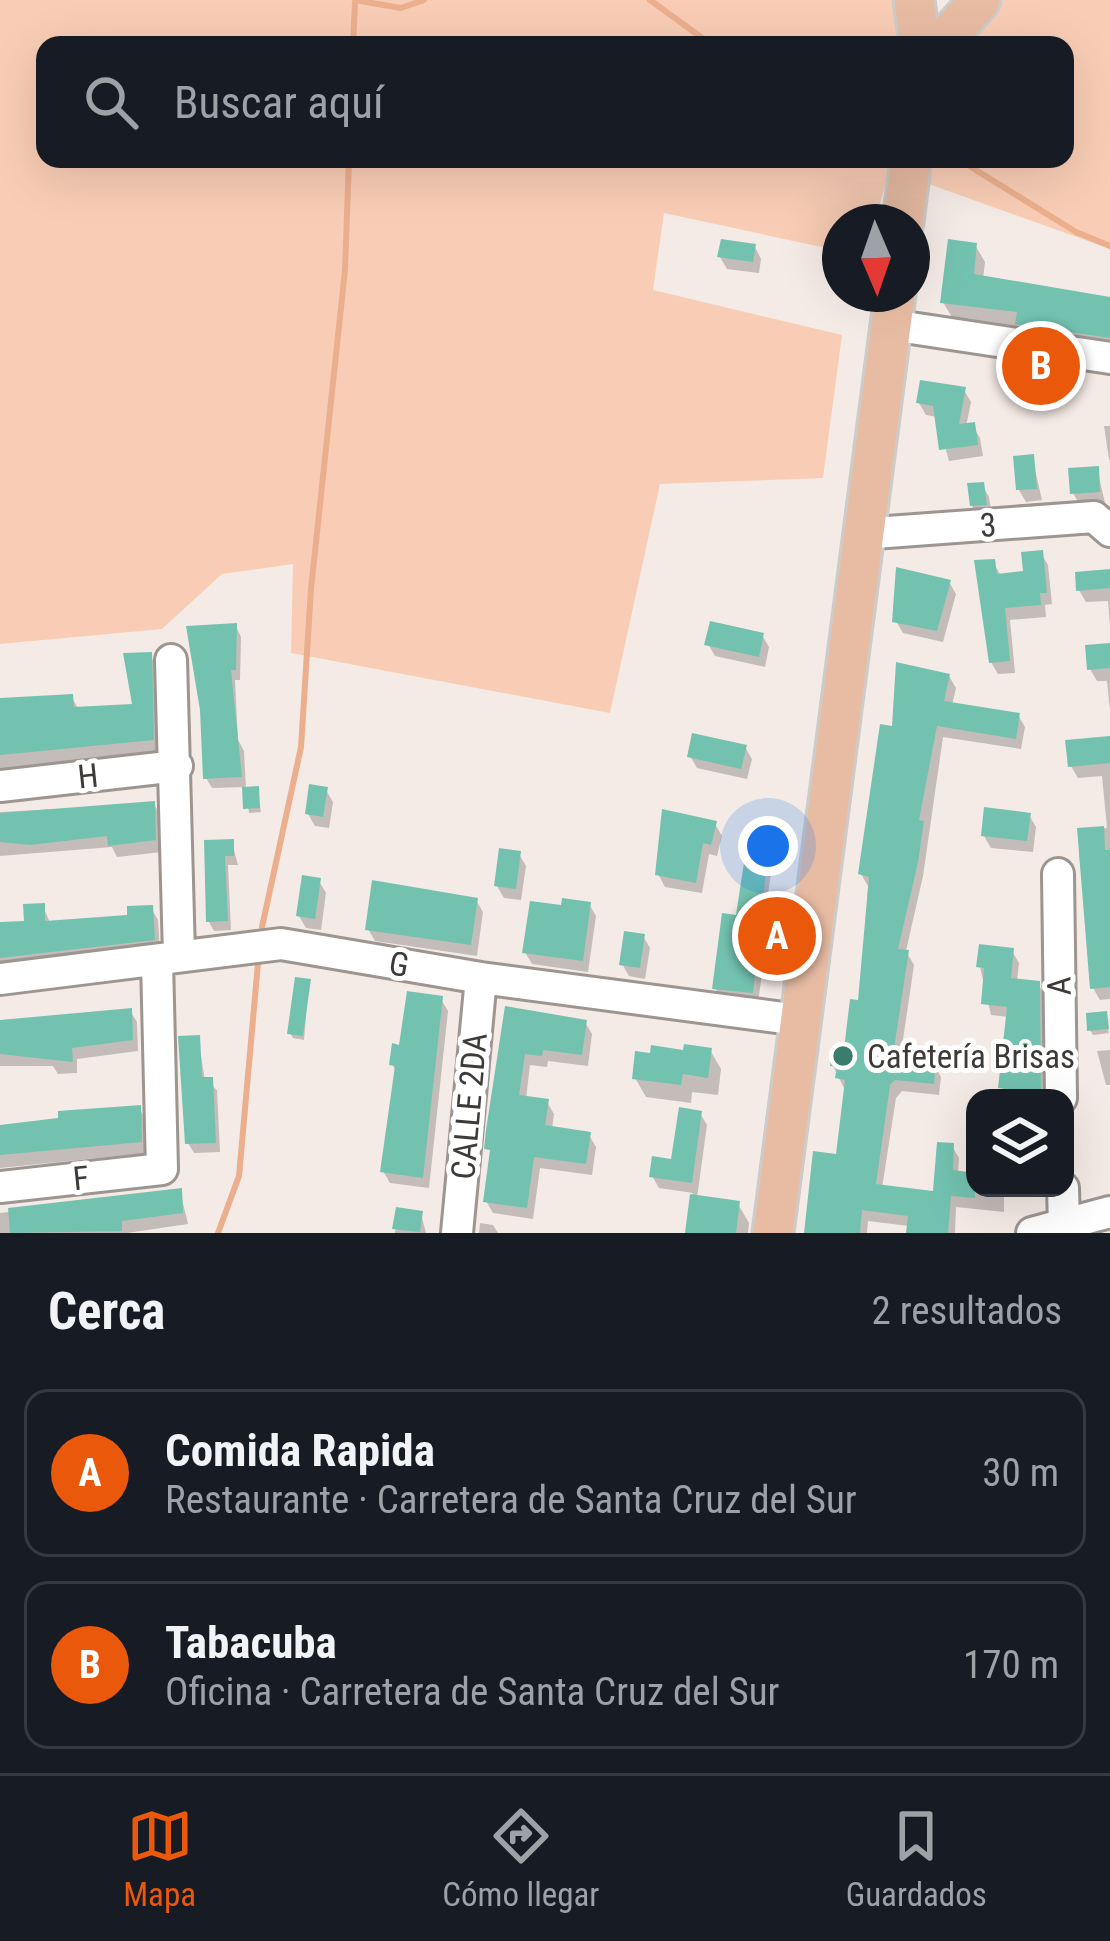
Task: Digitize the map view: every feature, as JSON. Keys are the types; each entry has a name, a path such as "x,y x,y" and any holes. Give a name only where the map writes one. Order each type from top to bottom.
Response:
{"main road":[{"path":"914,0 919,36"},
{"path":"948,36 980,0"},
{"path":"905,204 910,168"},
{"path":"773,1233 860,534 893,312"}],"street":[{"path":"902,312 1110,358"},
{"name":"3","path":"860,534 1094,517 1110,531"},
{"path":"168,958 177,766 170,660"},
{"name":"H","path":"0,786 177,766"},
{"name":"A","path":"1058,874 1061,1089"},
{"name":"G","path":"0,979 281,944 481,978 799,1020"},
{"name":"F","path":"0,1187 162,1169 168,958"},
{"name":"CALLE 2DA","path":"457,1233 481,978"},
{"path":"1063,1197 1064,1225"},
{"path":"1033,1233 1110,1212"}],"shaded area":[{"path":"0,0 898,0 901,36 36,36 36,168 890,168 880,204 822,204 822,247 664,213 653,290 842,335 823,478 660,484 610,713 291,653 293,564 222,574 162,629 0,644"},
{"path":"1003,0 1110,0 1110,249 923,182 924,168 1074,168 1074,36 963,36 970,24"}],"building":[{"path":"721,239 756,244 753,262 717,257"},
{"path":"948,239 977,243 974,274 1110,297 1110,338 1015,324 1017,312 940,303"},
{"path":"1001,361 1062,370 1060,385 999,378"},
{"path":"920,380 966,387 959,424 975,422 978,445 939,450 933,406 916,403"},
{"path":"1034,454 1037,489 1016,490 1013,456"},
{"path":"1099,466 1100,492 1070,494 1068,468"},
{"path":"984,482 987,505 970,506 967,483"},
{"path":"1043,550 1047,593 1040,593 1041,605 1005,608 1010,661 989,663 974,560 995,559 997,574 1023,571 1021,552"},
{"path":"896,567 951,580 937,631 892,622"},
{"path":"1110,569 1110,588 1076,591 1075,572"},
{"path":"710,621 764,633 759,657 704,645"},
{"path":"237,623 236,670 231,670 242,777 203,779 200,710 186,626"},
{"path":"1110,643 1110,668 1087,670 1085,645"},
{"path":"152,652 154,740 0,755 0,698 73,694 74,707 132,704 123,653"},
{"path":"896,662 950,674 944,701 1020,713 1016,739 937,726 919,820 924,821 918,862 898,949 909,950 893,1055 936,1063 934,1084 895,1080 890,1085 876,1184 933,1191 937,1142 954,1143 953,1170 966,1172 966,1197 975,1198 951,1196 948,1233 906,1233 908,1216 862,1210 860,1233 804,1233 813,1151 836,1154 845,1080 835,1078 837,1067 830,1066 832,1048 844,1049 850,999 858,1000 869,877 858,874 880,724 892,726"},
{"path":"692,733 747,745 741,769 687,757"},
{"path":"1110,736 1110,763 1068,767 1065,740"},
{"path":"309,784 328,787 323,817 305,814"},
{"path":"259,786 260,808 243,809 242,787"},
{"path":"155,801 156,840 108,846 107,836 30,845 0,842 0,813"},
{"path":"984,807 1031,813 1027,841 981,836"},
{"path":"662,809 717,821 711,845 703,843 696,883 655,875"},
{"path":"1104,826 1105,850 1110,850 1110,987 1090,989 1077,828"},
{"path":"234,839 234,856 225,856 228,921 206,922 204,840"},
{"path":"499,848 521,851 516,889 494,886"},
{"path":"745,856 767,860 753,993 712,989 722,913 736,915"},
{"path":"302,875 321,878 315,919 296,916"},
{"path":"372,880 478,898 471,945 365,930"},
{"path":"562,898 591,902 583,961 522,953 530,901 561,905"},
{"path":"45,903 45,921 127,915 127,906 153,905 155,940 0,958 0,922 24,921 23,904"},
{"path":"624,931 645,934 640,968 619,965"},
{"path":"979,944 1014,948 1011,978 1040,981 1041,1089 998,1088 1007,1007 981,1004 984,968 976,967"},
{"path":"295,977 311,979 303,1036 287,1034"},
{"path":"407,991 443,996 423,1178 380,1172 395,1066 389,1065 392,1043 399,1045"},
{"path":"505,1006 587,1020 582,1055 543,1050 542,1056 525,1054 519,1095 549,1099 545,1125 591,1132 586,1164 534,1157 527,1208 483,1202 490,1150 484,1149 486,1130"},
{"path":"132,1008 133,1040 72,1048 73,1062 0,1054 0,1020"},
{"path":"1107,1011 1109,1029 1087,1031 1086,1013"},
{"path":"200,1035 202,1077 213,1077 216,1143 185,1144 178,1036"},
{"path":"684,1044 712,1048 708,1078 683,1074 681,1085 632,1079 635,1051 650,1053 651,1045 683,1050"},
{"path":"141,1105 142,1142 0,1155 0,1125 58,1118 58,1111"},
{"path":"679,1107 702,1111 692,1183 649,1177 652,1156 671,1159"},
{"path":"182,1188 183,1213 122,1221 122,1231 10,1233 8,1208"},
{"path":"690,1194 740,1201 736,1233 685,1233"},
{"path":"396,1207 423,1211 420,1232 392,1229"}],"waterway":[{"path":"355,0 401,8 424,0"},
{"path":"650,0 700,36"},
{"path":"353,36 355,3"},
{"path":"262,927 301,747 311,589 345,270 349,168"},
{"path":"973,168 1076,232 1110,246"},
{"path":"218,1233 239,1176 258,963"}],"place":[{"name":"Tabacuba","path":"1041,366"},
{"name":"Comida Rapida","path":"777,936"},
{"name":"Cafetería Brisas","path":"843,1056"}]}
